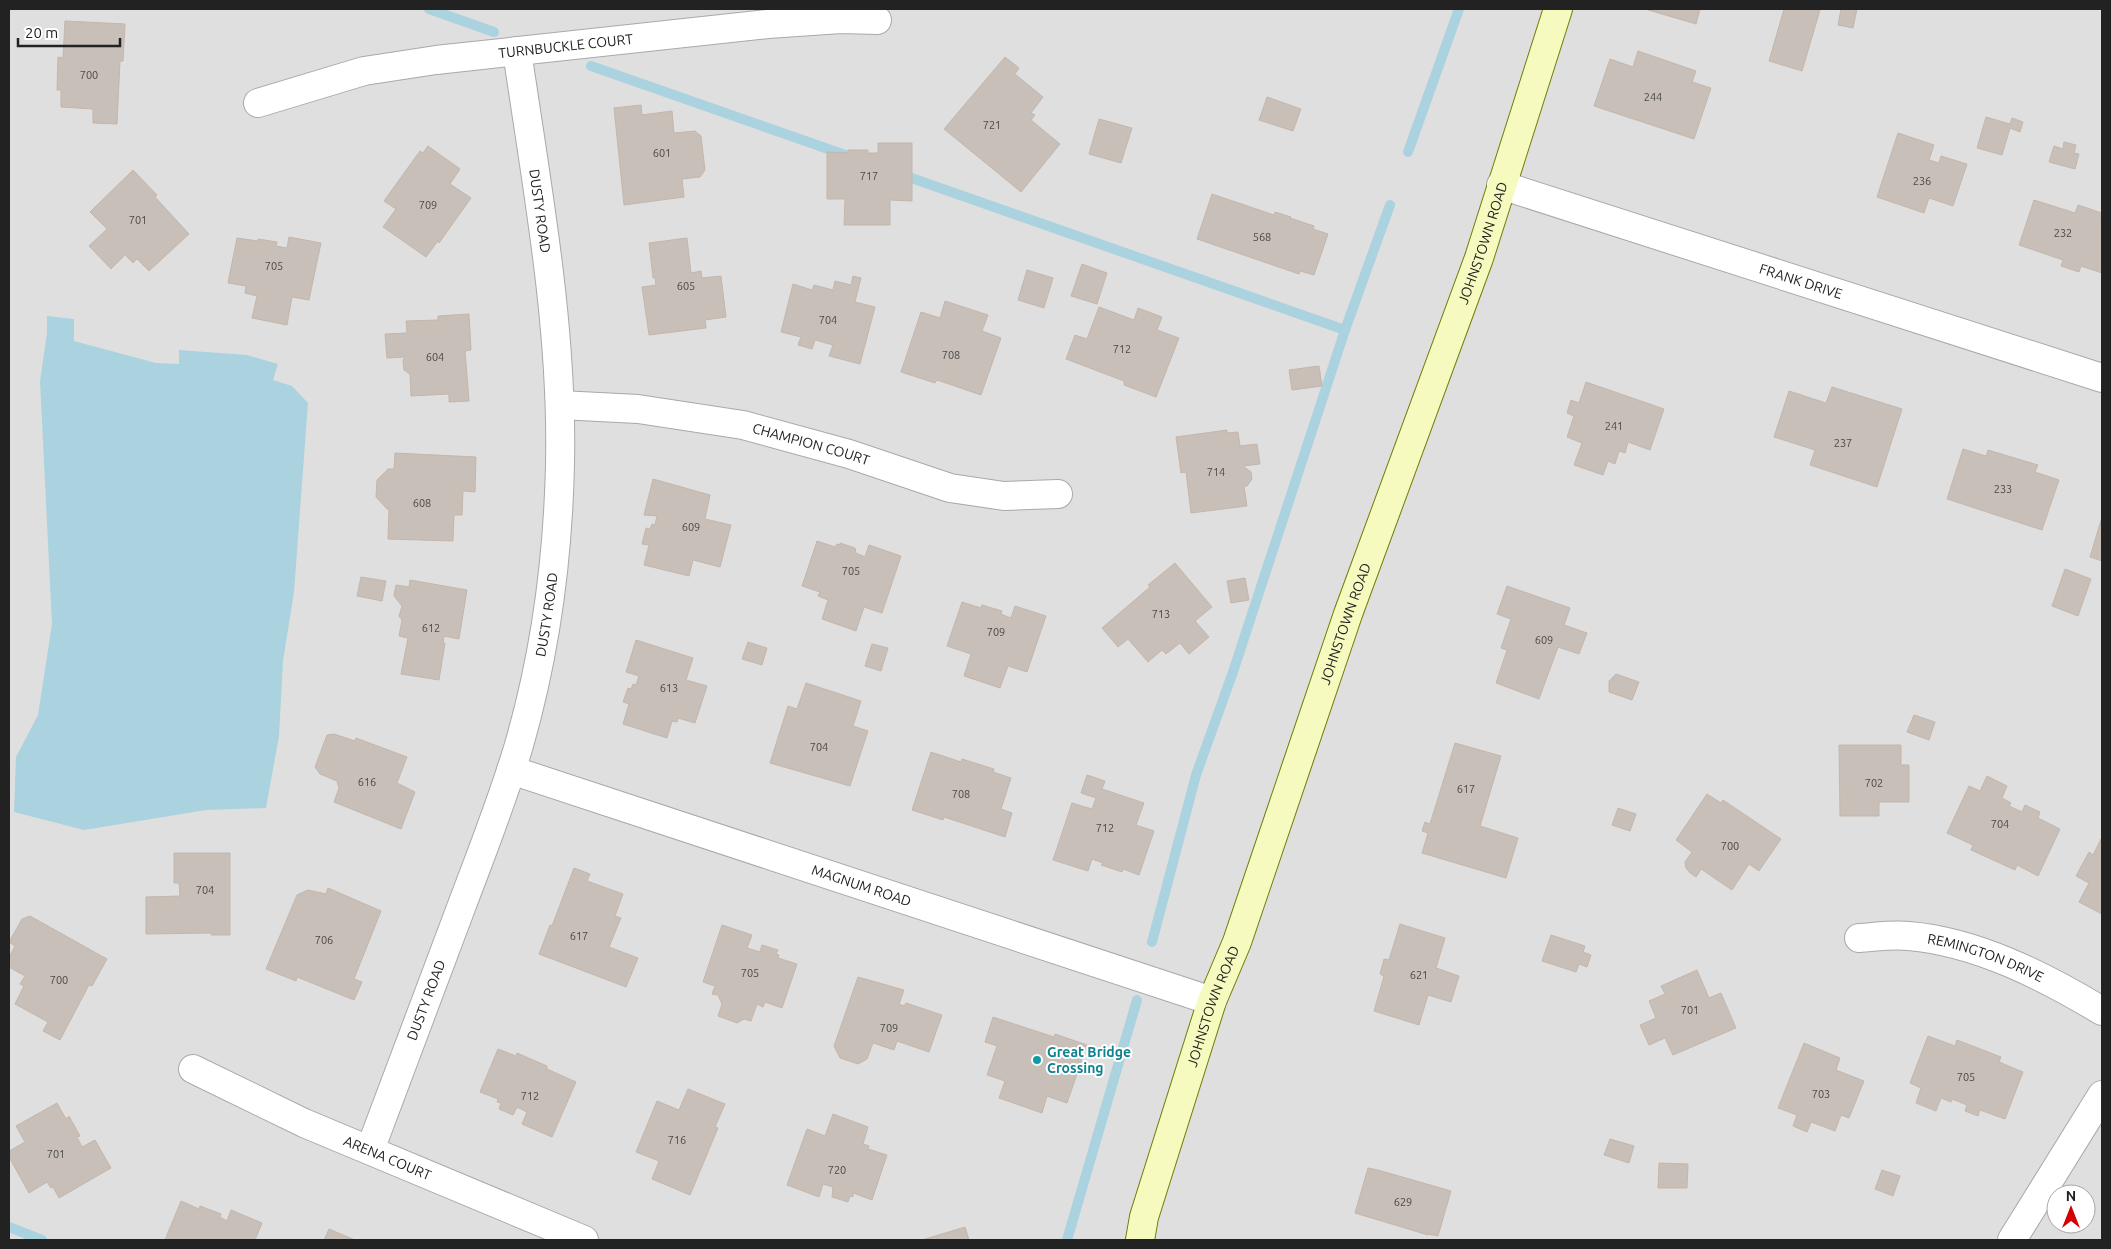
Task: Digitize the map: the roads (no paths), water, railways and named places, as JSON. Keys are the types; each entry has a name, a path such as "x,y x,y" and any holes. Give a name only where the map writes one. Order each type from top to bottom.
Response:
{"main road":[{"name":"JOHNSTOWN ROAD","path":"1140,1240 1144,1217 1212,1001 1237,942 1348,614 1479,258 1558,9"}],"street":[{"name":"TURNBUCKLE COURT","path":"258,103 364,71 436,60 768,24 841,19 877,20"},
{"name":"DUSTY ROAD","path":"370,1150 520,743 540,655 553,570 560,466 560,405 549,278 517,52"},
{"name":"FRANK DRIVE","path":"1501,185 2102,378"},
{"name":"CHAMPION COURT","path":"560,405 638,409 743,425 849,454 950,488 1004,496 1058,494"},
{"name":"MAGNUM ROAD","path":"511,770 1212,1001"},
{"name":"REMINGTON DRIVE","path":"1859,938 1907,936 1946,942 1976,950 2026,971 2081,998 2102,1011"},
{"name":"ARENA COURT","path":"193,1069 304,1123 584,1240"},
{"path":"2012,1240 2102,1095"}],"water":[{"path":"47,316 74,319 74,341 156,363 179,364 179,350 247,355 278,364 273,380 292,386 308,403 294,592 283,661 279,736 266,808 206,810 84,830 14,812 16,757 38,715 52,624 40,381 47,333"}],"waterway":[{"path":"429,9 494,32"},
{"path":"1408,152 1459,9"},
{"path":"591,66 851,157"},
{"path":"900,174 1345,330"},
{"path":"1152,942 1196,775 1233,672 1345,330 1390,205"},
{"path":"1067,1240 1137,1000"},
{"path":"9,1227 42,1240"}],"place":[{"name":"Great Bridge Crossing","path":"1037,1060"}]}
